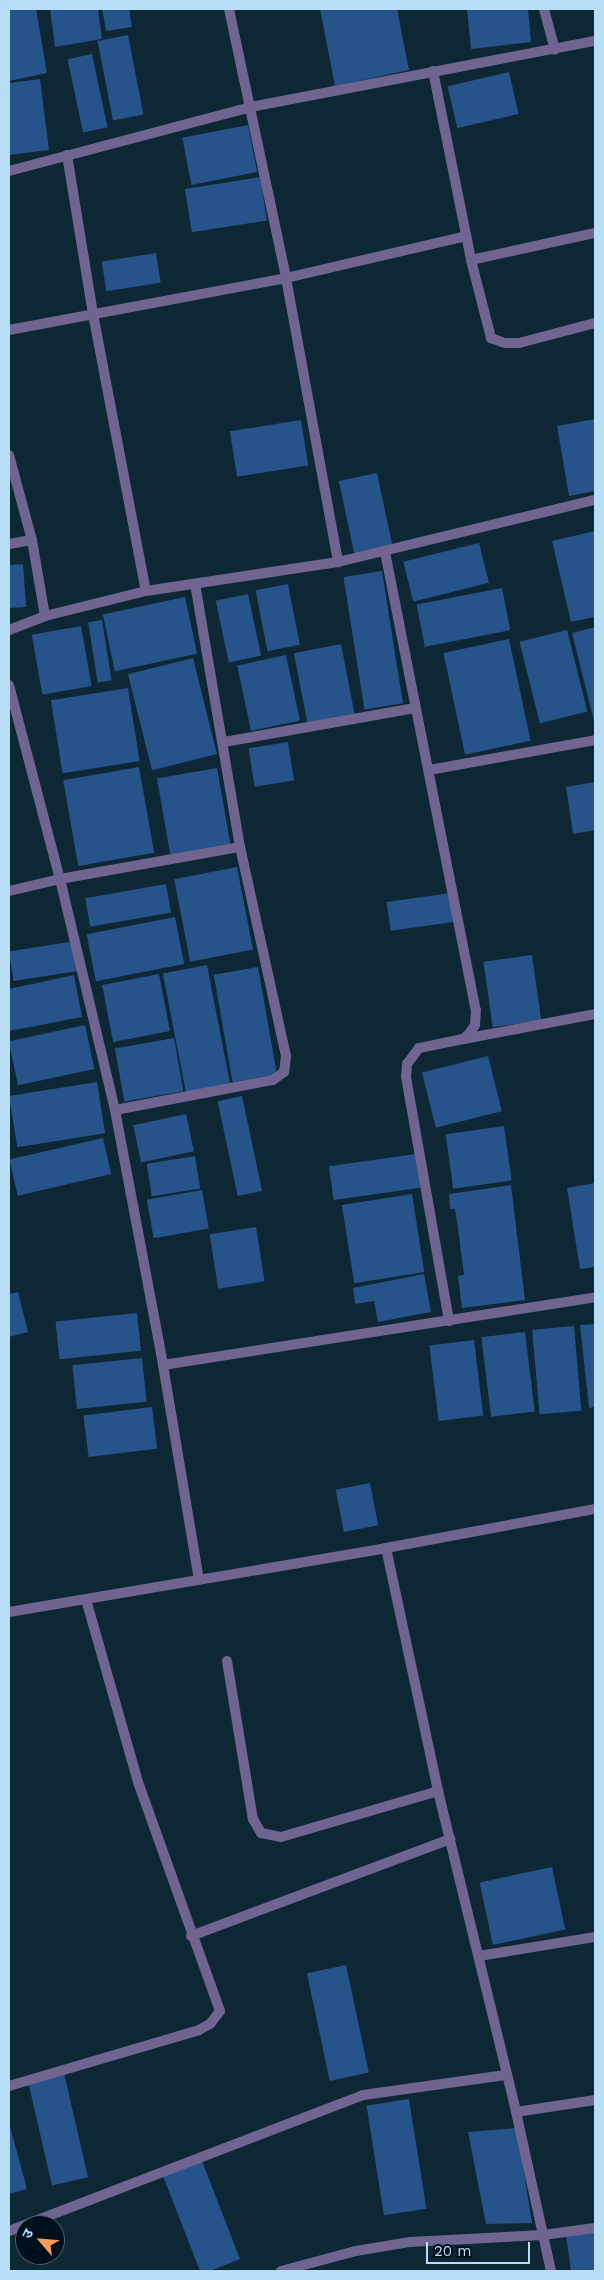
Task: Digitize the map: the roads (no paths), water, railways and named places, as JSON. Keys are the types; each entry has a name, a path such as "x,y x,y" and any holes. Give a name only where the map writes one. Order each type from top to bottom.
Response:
{"street":[{"path":"229,9 286,278 338,562"},
{"path":"544,9 555,50"},
{"path":"9,171 251,107 595,41"},
{"path":"433,71 471,260 491,338 497,342 519,343 595,323"},
{"path":"67,155 93,314 146,592"},
{"path":"471,260 595,233"},
{"path":"9,330 286,278 466,236"},
{"path":"9,455 32,540 45,616"},
{"path":"9,630 45,616 146,592 338,562 595,500"},
{"path":"9,544 32,540"},
{"path":"385,552 476,1010 475,1024 463,1039"},
{"path":"115,1110 273,1080 284,1072 286,1056 240,847 224,742 196,584"},
{"path":"9,685 60,879 115,1110 163,1365 199,1579"},
{"path":"224,742 415,708"},
{"path":"429,770 595,740"},
{"path":"9,891 60,879 240,847"},
{"path":"449,1321 406,1077 407,1064 413,1053 419,1048 595,1014"},
{"path":"163,1365 595,1297"},
{"path":"9,1612 386,1548 595,1509"},
{"path":"386,1548 438,1791 516,2112 551,2271"},
{"path":"9,2086 199,2030 210,2024 220,2011 138,1782 86,1599"},
{"path":"227,1661 253,1819 261,1833 281,1837 438,1791"},
{"path":"192,1936 450,1839"},
{"path":"479,1956 595,1938"},
{"path":"9,2231 363,2095 506,2075"},
{"path":"516,2112 595,2100"},
{"path":"281,2271 356,2251 410,2242 543,2236 595,2228"}]}
